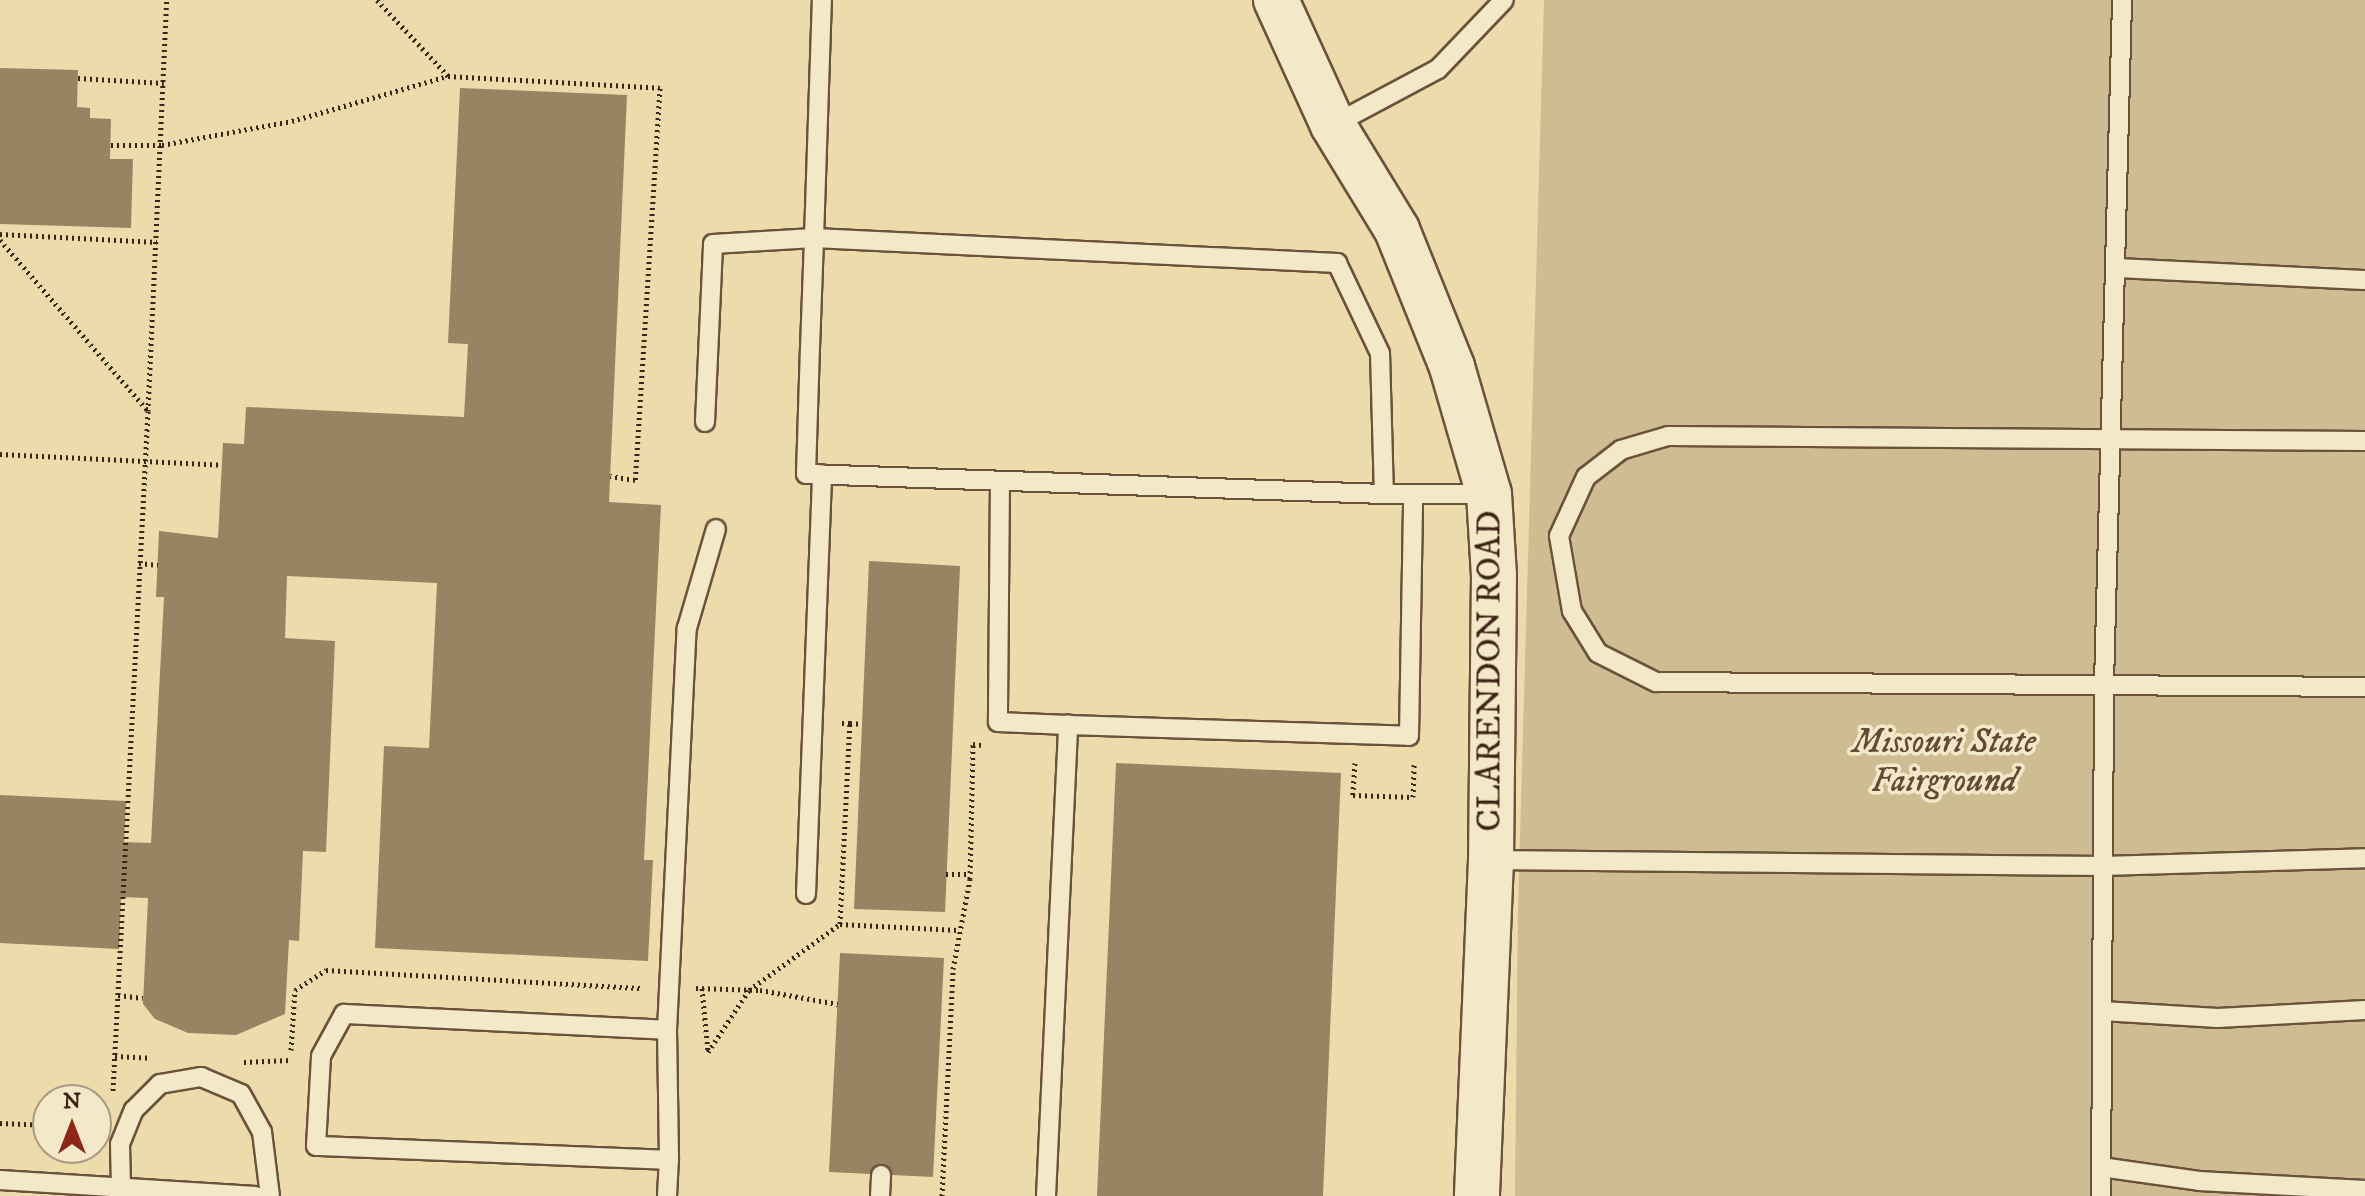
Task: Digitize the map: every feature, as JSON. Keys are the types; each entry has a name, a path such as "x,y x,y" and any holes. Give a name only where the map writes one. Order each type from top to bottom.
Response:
{"street":[{"name":"CLARENDON ROAD","path":"1276,0 1333,125 1397,230 1452,367 1489,494 1494,575 1491,860 1477,1196"}],"lane":[{"path":"822,0 806,474 1413,495 1489,494"},
{"path":"1333,125 1438,69 1504,0"},
{"path":"2101,1196 2104,684 2122,0"},
{"path":"705,422 713,244 814,238 1337,263 1380,353 1384,494"},
{"path":"2116,268 2365,280"},
{"path":"2365,441 1668,436 1621,450 1586,477 1559,536 1572,611 1598,653 1656,682 2365,687"},
{"path":"806,894 822,474"},
{"path":"1000,481 998,722 1068,725 1409,736 1413,495"},
{"path":"667,1196 667,1030 687,628 716,529"},
{"path":"1046,1196 1068,725"},
{"path":"1491,860 2103,866 2365,858"},
{"path":"2102,1011 2218,1018 2365,1010"},
{"path":"667,1030 344,1014 321,1056 316,1146 669,1160"},
{"path":"125,1191 120,1144 134,1110 160,1084 201,1077 241,1094 262,1132 270,1196"},
{"path":"2101,1167 2199,1181 2365,1190"},
{"path":"880,1196 881,1175"},
{"path":"0,1180 125,1191 256,1196"},
{"path":"2199,1181 2215,1196"}],"path":[{"path":"113,1102 167,0"},
{"path":"377,0 448,76"},
{"path":"111,145 162,145 292,121 448,76 660,88 635,480 610,476"},
{"path":"78,78 164,83"},
{"path":"0,234 157,242"},
{"path":"0,240 148,411"},
{"path":"0,454 222,465"},
{"path":"139,563 158,565"},
{"path":"850,723 862,724"},
{"path":"946,874 970,874"},
{"path":"840,924 959,930 942,1196"},
{"path":"702,988 708,1052 749,990"},
{"path":"118,995 143,998"},
{"path":"0,1123 32,1124"}],"green space":[{"name":"Missouri State Fairground","path":"1544,0 2365,0 2365,1196 1515,1196 1518,907"}],"building":[{"path":"0,68 78,70 77,107 90,108 90,118 111,119 110,159 133,159 131,228 0,224"},
{"path":"460,88 627,95 609,502 661,505 644,860 653,860 648,961 375,948 384,746 429,748 437,583 287,576 285,638 335,641 326,852 303,851 299,941 289,940 285,1014 236,1035 188,1033 155,1019 143,1004 148,898 121,897 119,949 0,943 0,795 126,801 124,842 151,843 164,597 156,597 159,531 218,538 223,443 244,444 246,407 464,417 468,344 448,343"},
{"path":"869,561 960,566 945,912 854,909"},
{"path":"1116,763 1341,773 1323,1196 1097,1196"},
{"path":"840,953 944,958 933,1177 829,1172"}]}
